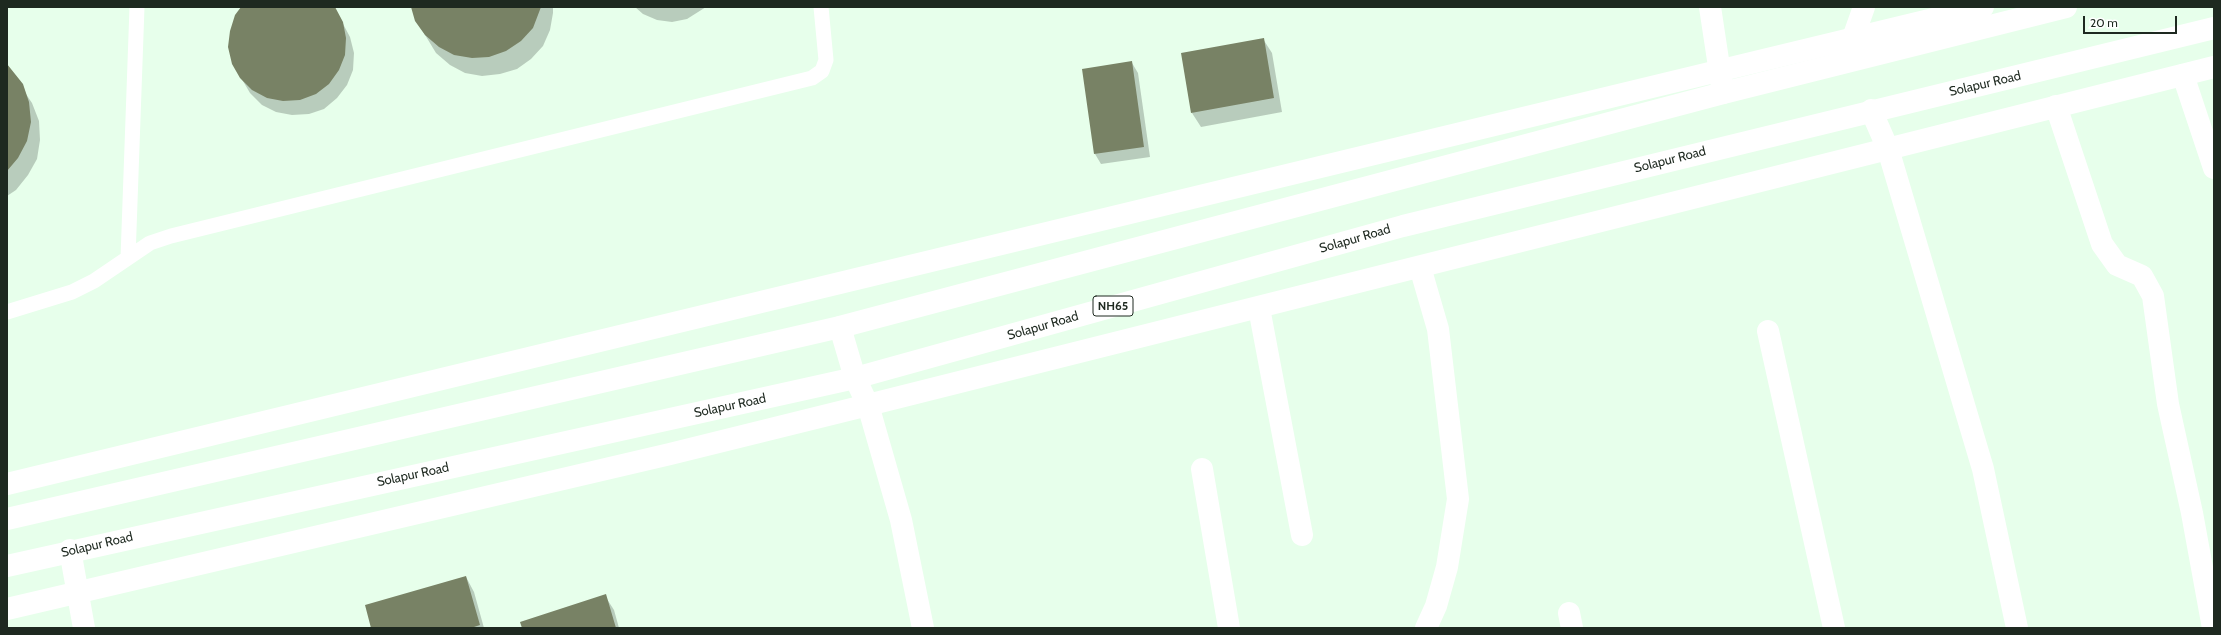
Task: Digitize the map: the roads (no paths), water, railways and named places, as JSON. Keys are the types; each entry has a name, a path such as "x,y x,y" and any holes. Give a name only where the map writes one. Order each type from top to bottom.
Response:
{"main road":[{"path":"1710,7 1723,92"},
{"path":"1853,38 1864,7"},
{"path":"7,484 1719,69 1983,7"},
{"path":"7,519 840,327 1723,92 2066,7"},
{"name":"Solapur Road","path":"7,566 70,550 855,378 1403,226 1871,110 2214,28"},
{"path":"7,609 868,405 2214,67"},
{"path":"2183,75 2214,168"},
{"path":"2056,106 2102,244 2117,265 2142,276 2153,296 2168,404 2192,513 2213,628"},
{"path":"1871,110 1888,149 1983,469 2017,628"},
{"path":"1420,267 1438,329 1458,499 1447,568 1436,606 1426,628"},
{"path":"1259,308 1302,534"},
{"path":"840,327 855,378 868,405 901,520 923,628"},
{"path":"1768,331 1834,628"},
{"path":"1202,469 1229,628"},
{"path":"70,550 79,592 84,628"}],"lane":[{"path":"128,258 137,7"},
{"path":"7,312 72,292 94,281 150,244 171,236 812,78 822,71 826,60 821,7"}]}
